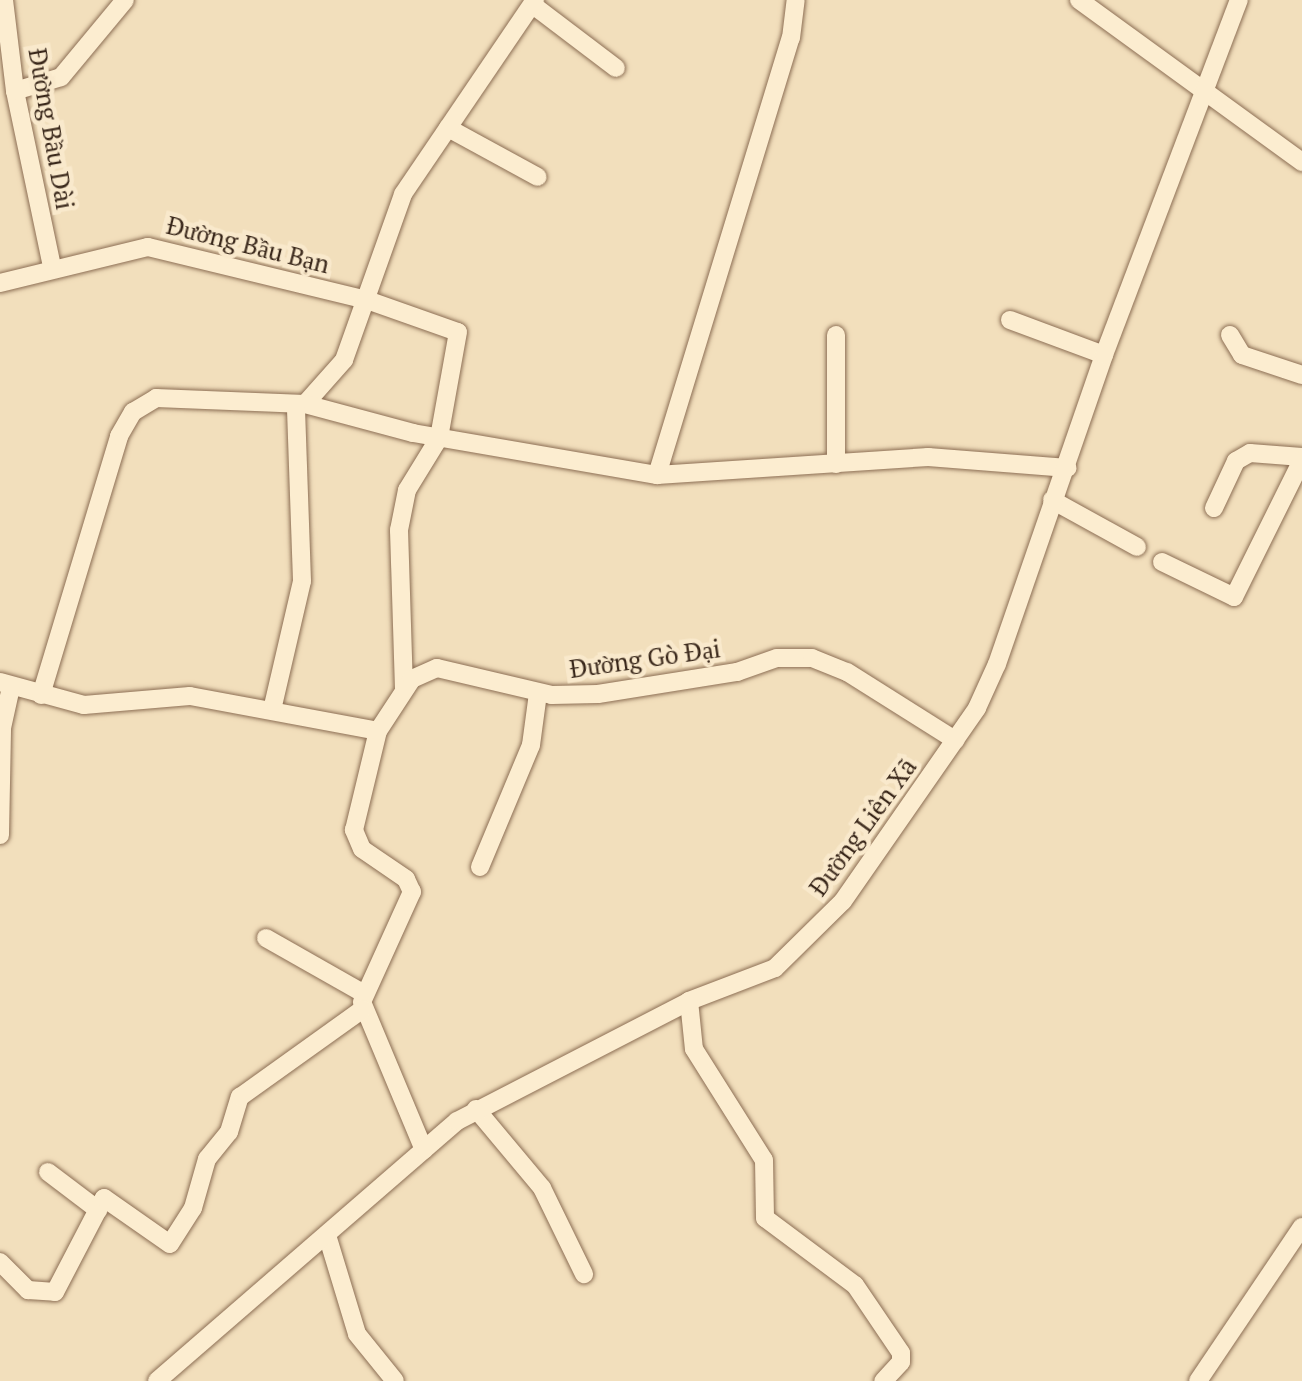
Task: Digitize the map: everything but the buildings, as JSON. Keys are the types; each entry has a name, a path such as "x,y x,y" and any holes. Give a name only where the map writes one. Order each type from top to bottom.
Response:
{"street":[{"name":"Đường Bầu Dài","path":"4,0 15,91 52,266"},
{"path":"15,91 61,76 125,0"},
{"path":"657,475 791,38 796,0"},
{"path":"1078,0 1302,162"},
{"name":"Đường Liên Xã","path":"157,1381 424,1150 476,1110 688,1001 775,968 812,938 955,740 997,664 1104,355 1240,0"},
{"path":"300,404 336,374 367,300 398,204 534,2 616,68"},
{"path":"448,128 538,177"},
{"name":"Đường Bầu Bạn","path":"0,282 52,266 148,247 367,300 458,332 440,438"},
{"path":"1010,320 1104,355"},
{"path":"836,336 836,464"},
{"path":"1230,336 1242,355 1302,376"},
{"path":"41,695 119,436 133,412 156,398 300,404 440,438 657,475 958,457 1068,468"},
{"path":"272,710 302,582 300,404"},
{"path":"0,1262 28,1290 55,1292 104,1198 170,1244 193,1208 207,1159 229,1132 240,1097 363,1001 412,892 406,880 362,849 354,830 378,731 404,688 399,530 407,490 440,438"},
{"path":"1162,562 1234,597 1302,458 1250,453 1236,462 1214,508"},
{"path":"1052,500 1137,547"},
{"name":"Đường Gò Đại","path":"404,688 437,668 538,692 598,694 737,672 777,658 812,658 847,672 955,740"},
{"path":"0,835 5,685 101,706 190,696 378,731"},
{"path":"480,867 530,745 538,692"},
{"path":"266,938 363,1001 424,1150"},
{"path":"688,1001 694,1049 764,1160 765,1218 855,1285 902,1358 883,1381"},
{"path":"476,1110 542,1188 584,1274"},
{"path":"48,1172 98,1210"},
{"path":"1198,1381 1302,1227"},
{"path":"327,1235 358,1334 395,1381"}]}
